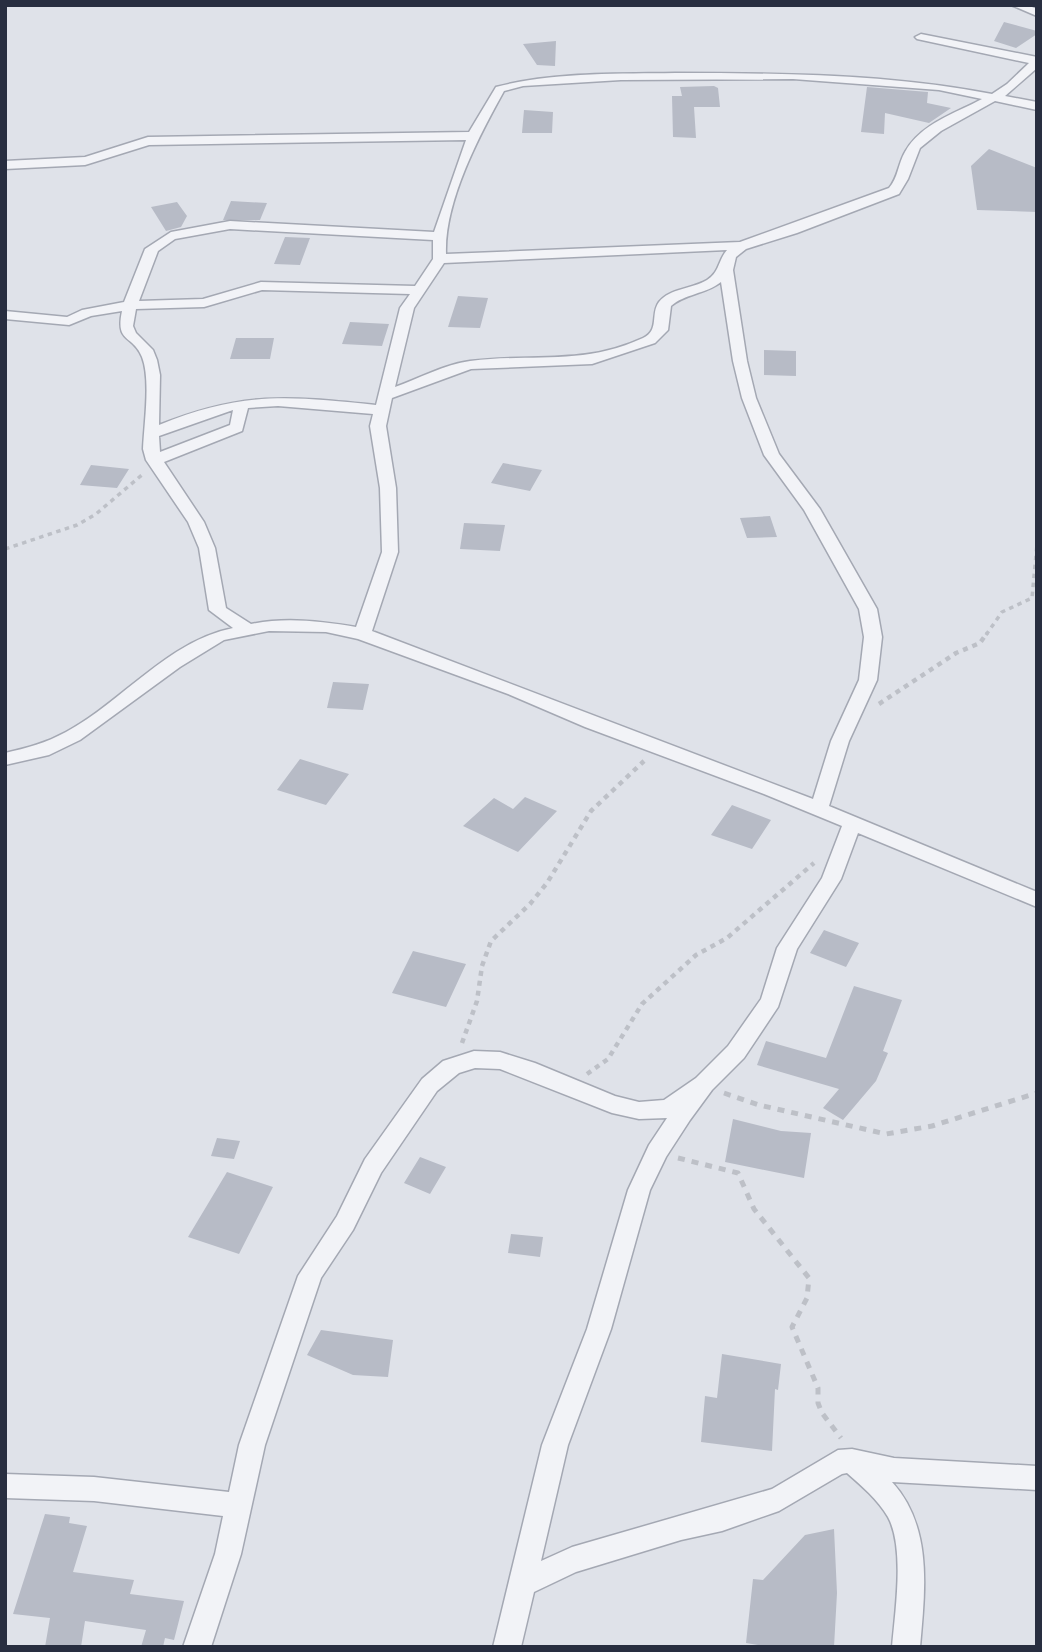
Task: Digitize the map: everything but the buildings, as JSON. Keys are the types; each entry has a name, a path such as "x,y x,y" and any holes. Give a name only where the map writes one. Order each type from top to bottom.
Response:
{"street":[{"path":"1016,5 1037,13"},
{"path":"440,259 528,253 741,246 792,230 894,191 901,182 910,150 919,141 943,125 996,99 1016,85 1036,61 921,37"},
{"path":"362,634 390,552 388,488 378,426 407,308 440,259 439,236 473,135 500,89 523,83 621,77 793,76 939,87 1037,106"},
{"path":"5,165 94,159 148,141 473,135"},
{"path":"246,629 219,610 207,548 200,530 187,506 156,463 151,449 153,375 148,353 127,330 130,305 152,249 171,236 188,230 230,225 439,236"},
{"path":"741,246 730,255 726,270 740,361 750,398 772,455 812,509 868,609 873,637 868,680 840,741 819,809"},
{"path":"151,434 217,409 241,405 293,401 385,402 469,365 587,361 650,340 660,330 664,304 674,296 689,293 713,282 726,270"},
{"path":"5,315 69,321 87,313 130,305 204,303 261,286 419,290"},
{"path":"156,463 237,428 241,405"},
{"path":"5,759 57,746 190,652 219,636 246,629 295,625 362,634 819,809 1037,900"},
{"path":"197,1647 228,1554 252,1445 310,1276 352,1211 375,1163 404,1125 416,1102 438,1076 452,1066 472,1060 496,1061 559,1081 608,1103 646,1111 669,1109 704,1084 736,1052 771,1001 787,948 831,879 852,824"},
{"path":"507,1647 555,1445 599,1329 639,1190 657,1152 704,1084"},
{"path":"523,1583 572,1560 681,1527 722,1518 779,1499 838,1462 852,1461 894,1470 1037,1478"},
{"path":"852,1461 872,1479 902,1515 910,1552 906,1647"},
{"path":"5,1486 94,1489 237,1505"}],"path":[{"path":"5,549 77,525 96,514 156,463"},
{"path":"853,715 880,704 910,681 956,653 980,643 1002,612 1032,598 1037,544"},
{"path":"452,1066 477,1001 482,966 491,941 530,904 547,883 592,811 621,780 660,748"},
{"path":"559,1081 586,1074 608,1059 642,1004 696,955 727,938 754,916 822,855"},
{"path":"704,1084 758,1106 820,1118 858,1132 878,1135 937,1124 1037,1093"},
{"path":"657,1152 738,1173 754,1209 770,1233 795,1257 809,1279 811,1289 792,1327 818,1388 818,1403 822,1413 836,1429 852,1461"}]}
